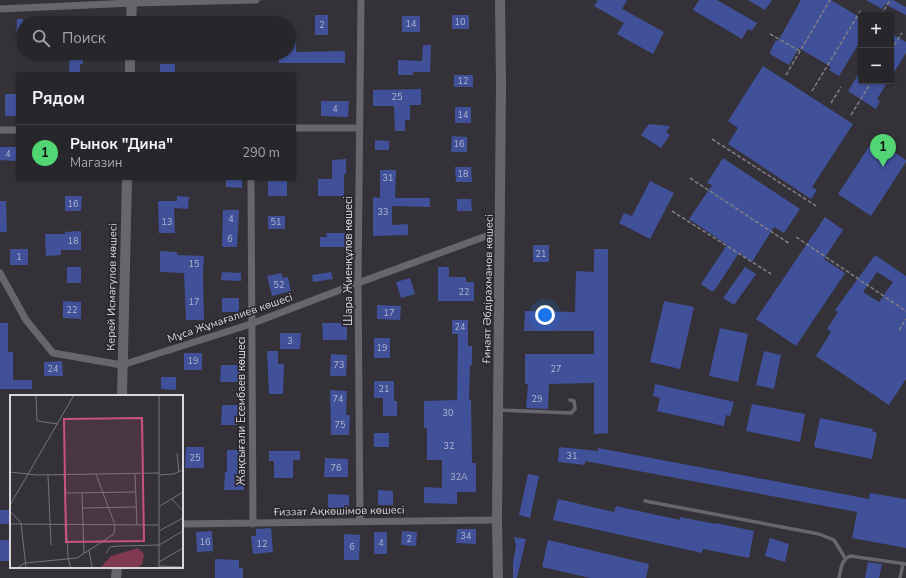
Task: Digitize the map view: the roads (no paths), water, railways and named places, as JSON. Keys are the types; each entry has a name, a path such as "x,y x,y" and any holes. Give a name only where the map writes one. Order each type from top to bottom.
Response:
{"street":[{"path":"0,9 132,1 256,0"},
{"name":"Шара Жиенқұлов көшесі","path":"360,522 358,283 361,0"},
{"name":"Ғинаят Әбдірахманов көшесі","path":"498,578 497,520 501,84 500,0"},
{"path":"131,16 132,1"},
{"path":"130,60 130,72"},
{"path":"296,128 359,128"},
{"path":"0,130 16,130"},
{"name":"Керей Исмагулов көшесі","path":"122,395 127,180"},
{"name":"Жақсығали Есембаев көшесi","path":"251,180 253,524"},
{"name":"Мұса Жұмағалиев көшесі","path":"0,273 26,320 53,353 122,365 251,324 500,231"},
{"name":"Ғиззат Ақкөшімов көшесi","path":"183,524 497,520"}],"lane":[{"path":"498,410 571,413 575,409 574,402 570,400"},
{"path":"645,502 819,534 834,540 845,558"},
{"path":"839,578 842,564 845,558 850,556 904,564 900,578"}],"place":[{"name":"Рынок \"Дина\"","path":"883,167"}]}
